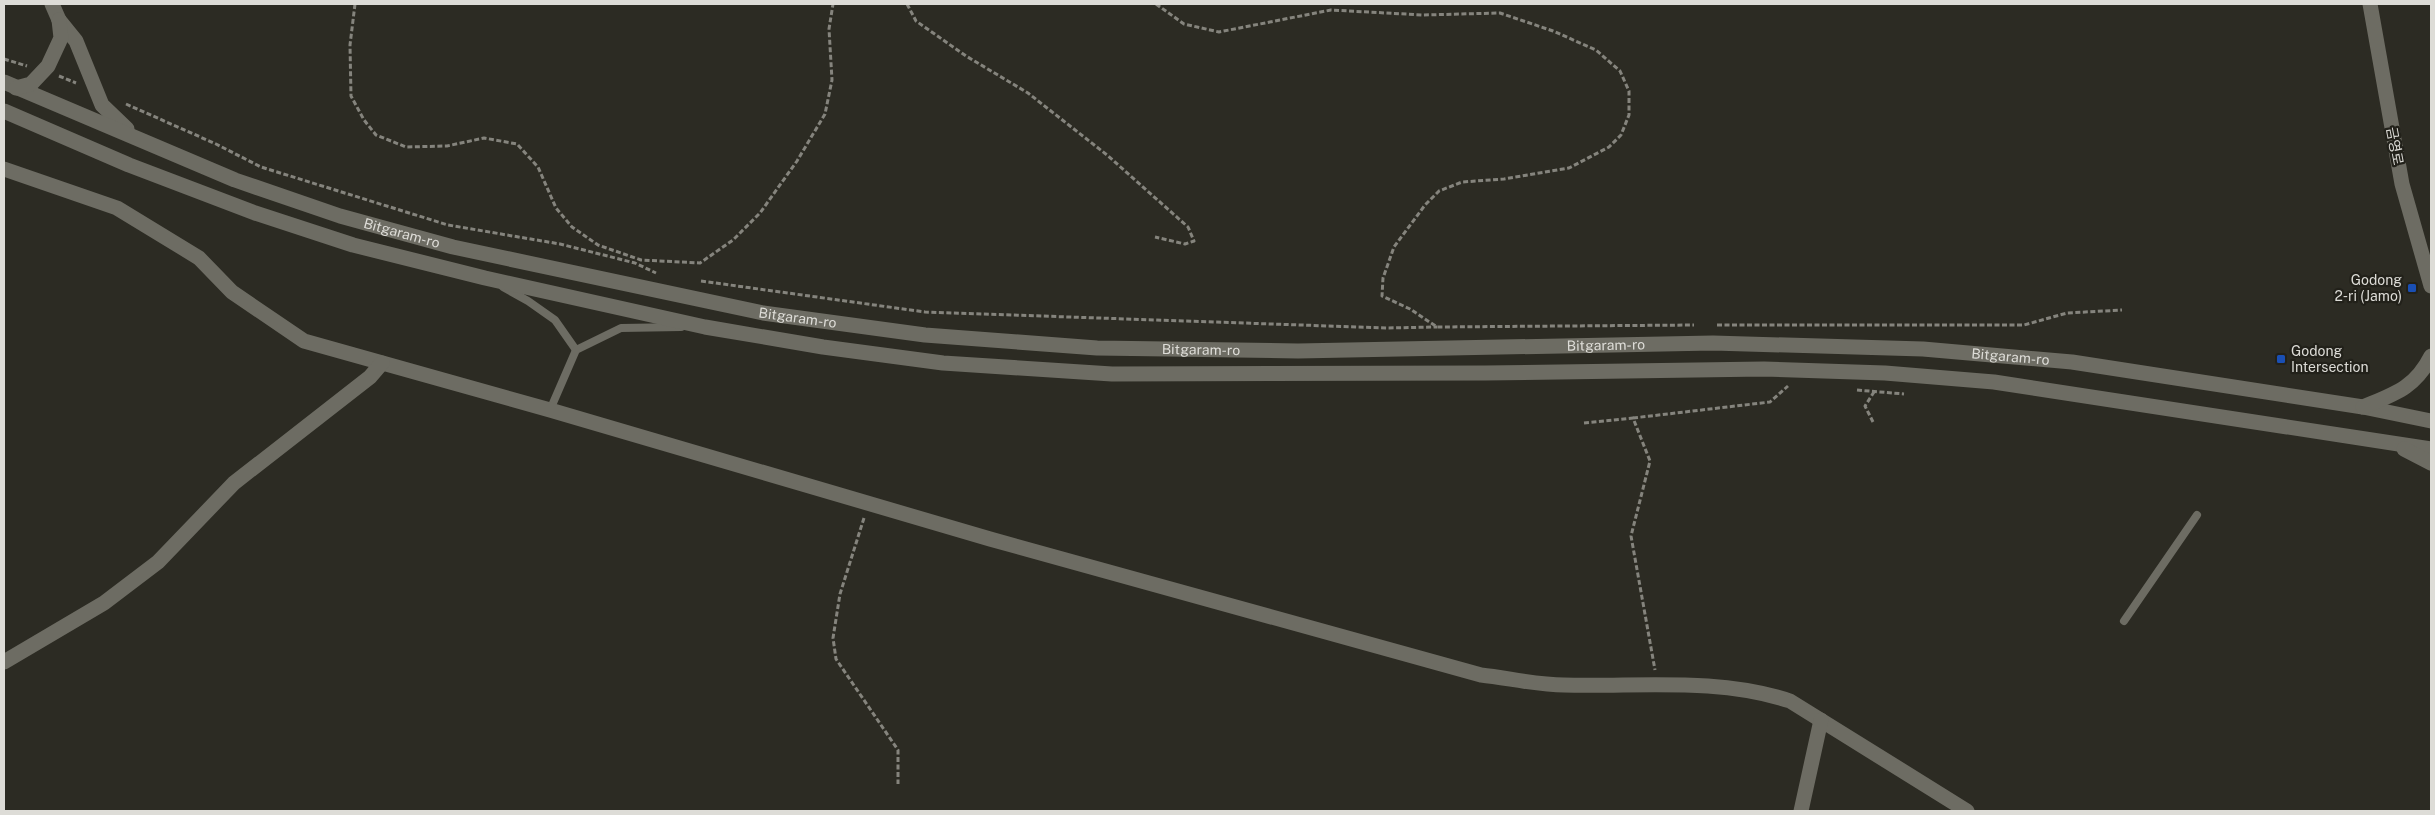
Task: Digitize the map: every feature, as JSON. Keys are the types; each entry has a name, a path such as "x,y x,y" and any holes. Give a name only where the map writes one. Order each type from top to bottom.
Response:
{"main road":[{"path":"52,4 59,20 76,41 102,104 134,135"},
{"name":"금영로","path":"2370,4 2402,184 2431,284"},
{"path":"10,85 32,84 45,69 56,54 61,38 59,20"},
{"name":"Bitgaram-ro","path":"10,85 134,135 235,180 340,216 452,246 763,313 925,335 1097,348 1298,351 1713,343 1923,349 2072,362 2363,407 2431,421"},
{"name":"Bitgaram-ro","path":"4,111 130,165 255,213 353,245 486,278 705,327 823,347 943,363 1112,374 1485,373 1764,369 1885,373 1994,382 2431,449"},
{"path":"4,169 117,208 199,258 232,292 304,341 550,410 868,503 1481,675 1561,685 1658,683 1766,693 1790,701 1967,811"},
{"path":"2363,407 2408,386 2417,378 2431,356"},
{"path":"4,662 104,604 158,562 234,484 370,377 382,363"},
{"path":"2386,441 2431,462"},
{"path":"1801,811 1821,720"}],"lane":[{"path":"486,278 528,301 555,320 576,350"},
{"path":"550,410 576,350 621,328 705,327"},
{"path":"2124,621 2197,515"}],"path":[{"path":"355,4 350,45 351,96 364,120 376,135 406,147 447,146 484,138 518,144 538,167 556,208 572,227 598,245 641,260 691,263 700,263 733,240 760,213 797,161 824,114 832,80 829,29 833,4"},
{"path":"907,4 916,21 966,56 1028,92 1107,155 1188,227 1194,241 1185,244 1155,237"},
{"path":"1156,4 1184,24 1219,32 1292,16 1331,10 1423,15 1500,13 1553,31 1596,50 1620,71 1629,91 1629,115 1621,136 1609,147 1569,168 1504,179 1462,182 1439,191 1425,205 1394,247 1383,278 1382,296 1410,309 1437,327"},
{"path":"4,59 45,69 97,93"},
{"path":"121,102 271,170 448,225 560,244 636,263 664,277"},
{"path":"693,280 925,312 1387,328 1704,325"},
{"path":"1714,325 2024,325 2067,313 2122,310"},
{"path":"1584,423 1770,402 1788,386 1794,385"},
{"path":"1856,390 1904,394"},
{"path":"1873,422 1865,406 1874,392"},
{"path":"1633,418 1650,461 1631,536 1658,683"},
{"path":"868,503 840,594 833,638 836,660 898,750 898,784"}],"place":[{"name":"Godong 2-ri (Jamo)","path":"2412,288"},
{"name":"Godong Intersection","path":"2281,359"}]}
